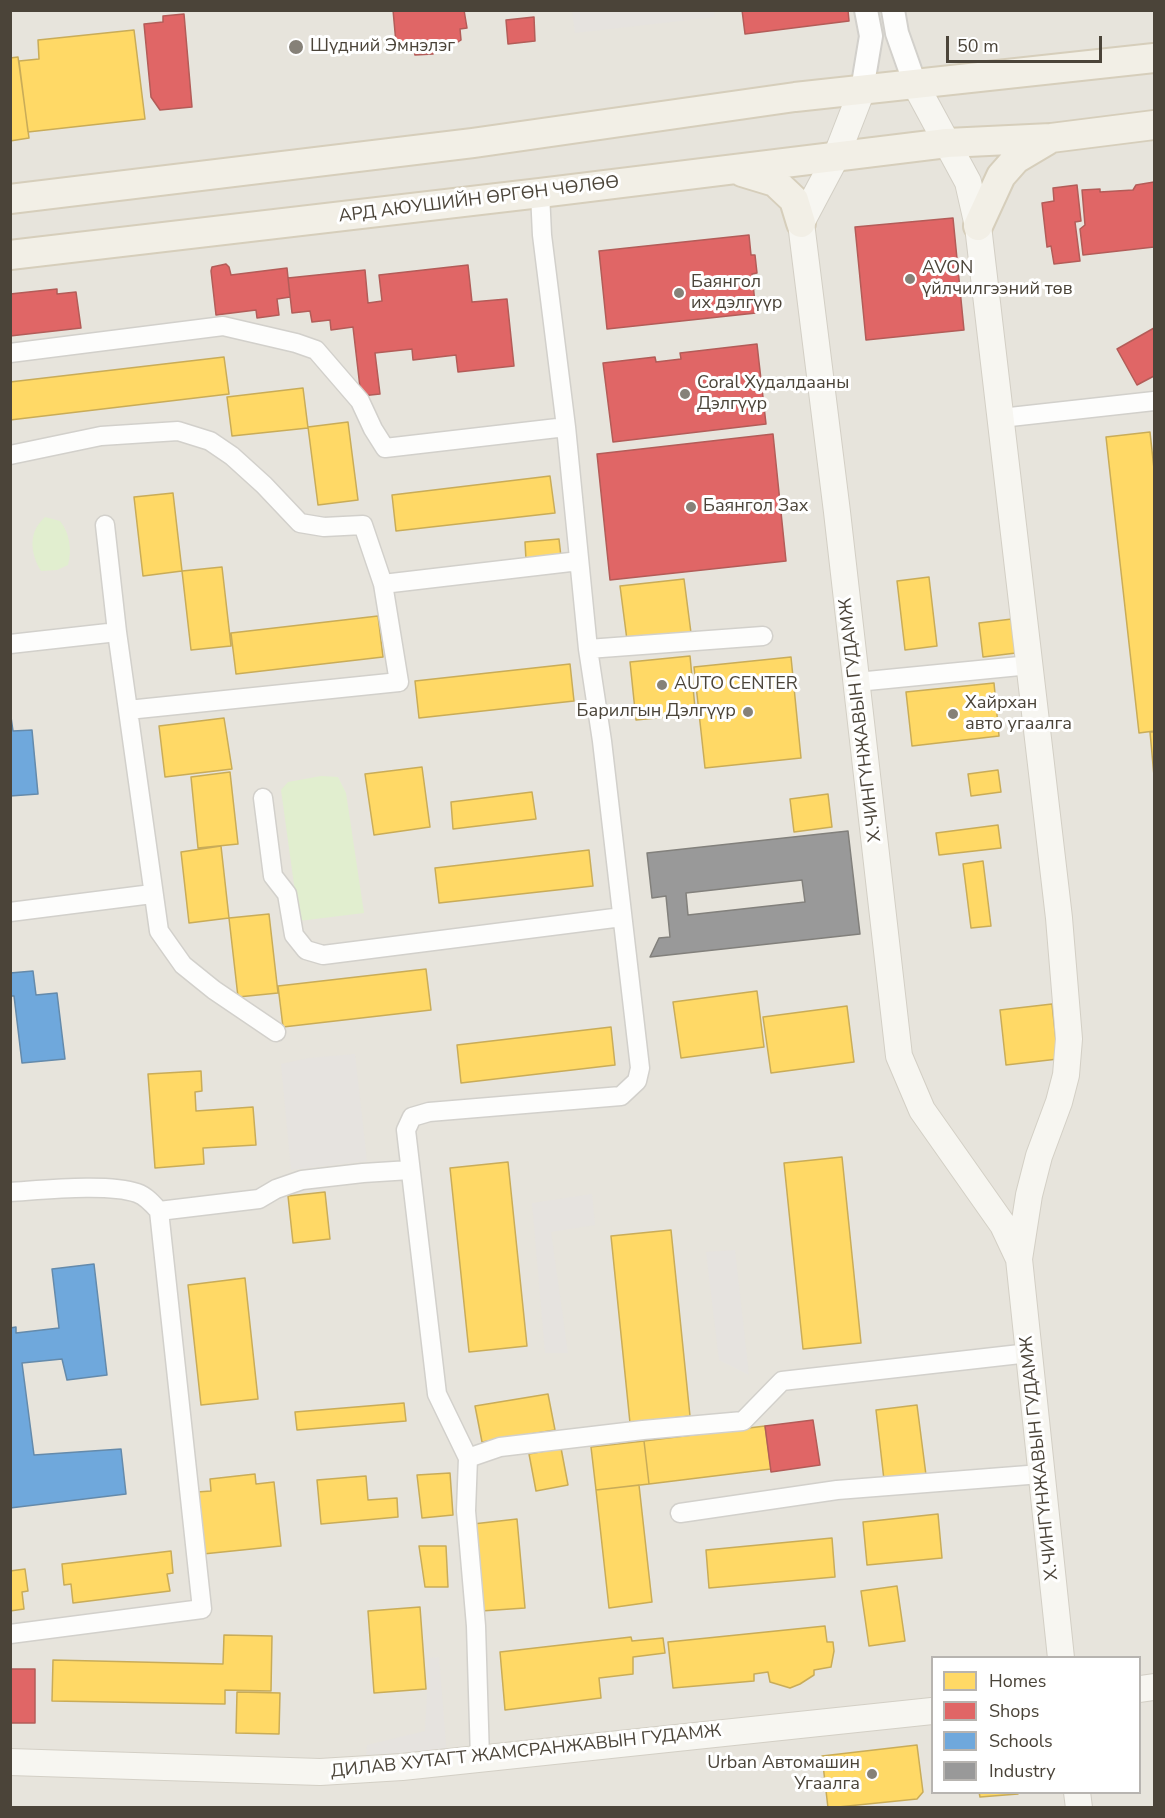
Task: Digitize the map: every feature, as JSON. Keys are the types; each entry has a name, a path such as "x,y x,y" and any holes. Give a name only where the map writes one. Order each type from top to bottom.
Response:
{"main road":[{"path":"10,199 473,143 795,97 1155,58"},
{"name":"Х.ЧИНГҮНЖАВЫН ГУДАМЖ","path":"915,84 968,183 978,226 1059,918 1069,1039 1066,1075 1059,1102 1039,1156 1029,1195 1019,1259 1060,1656"},
{"path":"801,223 836,157 862,90"},
{"name":"АРД АЮУШИЙН ӨРГӨН ЧӨЛӨӨ","path":"10,255 947,143 1051,138 1155,125"},
{"path":"978,226 1001,176 1016,159 1051,138"},
{"path":"731,169 775,182 794,200 801,223"},
{"name":"Х.ЧИНГҮНЖАВЫН ГУДАМЖ","path":"801,223 857,682 899,1056 922,1110 1003,1225 1019,1259"},
{"name":"ДИЛАВ ХУТАГТ ЖАМСРАНЖАВЫН ГУДАМЖ","path":"10,1762 320,1772 480,1760 931,1711"}],"street":[{"path":"862,90 871,36 867,10"},
{"path":"893,10 897,33 915,84"},
{"path":"480,1760 476,1626 466,1510 468,1458 437,1394 406,1130 412,1117 429,1112 621,1096 637,1082 640,1068 602,741 588,649 566,427 542,234 540,193"},
{"path":"10,353 223,326 296,342 316,350 360,401 385,448 566,427"},
{"path":"1001,418 1155,401"},
{"path":"10,455 101,436 178,431 210,441 232,456 264,484 300,523 324,527 363,525 383,584 399,682 128,710"},
{"path":"105,525 117,632 159,931 183,965 214,990 276,1032"},
{"path":"383,584 579,561"},
{"path":"10,644 117,632"},
{"path":"588,649 763,636"},
{"path":"857,682 1030,665"},
{"path":"263,798 273,876 286,894 294,935 306,950 322,955 622,917"},
{"path":"10,912 152,894"},
{"path":"159,1211 259,1199 276,1189 302,1180 410,1170"},
{"path":"10,1192 122,1190 138,1194 159,1211 202,1609 10,1634"},
{"path":"468,1458 500,1447 743,1421 782,1381 1029,1353"},
{"path":"680,1513 837,1491 1041,1474"}],"shaded area":[{"path":"11,11 1154,11 1154,1807 11,1808"},
{"path":"572,11 714,11 715,17 575,33"},
{"path":"355,1054 367,1161 291,1170 281,1064 309,1058"},
{"path":"592,1194 595,1225 551,1232 568,1353 545,1353 532,1203"},
{"path":"735,1250 749,1375 719,1360 706,1252"},
{"path":"439,1657 447,1756 365,1763 367,1745 425,1731 429,1658"}],"green space":[{"path":"45,517 60,521 68,537 70,554 68,565 57,570 41,571 33,550 33,536 39,523"},
{"path":"321,776 338,777 346,793 364,913 299,921 281,790 288,782"}],"building: Homes":[{"path":"134,30 145,119 28,132 19,61 39,59 38,40"},
{"path":"18,57 29,138 10,141 10,58"},
{"path":"224,357 229,394 10,420 10,382"},
{"path":"303,388 308,428 232,436 227,397"},
{"path":"348,422 358,500 318,505 308,427"},
{"path":"1150,432 1154,469 1154,731 1139,733 1106,437"},
{"path":"550,476 555,513 396,531 392,495"},
{"path":"173,493 182,571 143,576 134,497"},
{"path":"559,539 561,557 526,560 525,542"},
{"path":"222,567 231,646 191,650 182,571"},
{"path":"929,577 937,646 905,650 897,581"},
{"path":"684,579 691,633 627,640 620,586"},
{"path":"378,616 383,657 236,674 231,633"},
{"path":"1020,618 1024,652 983,657 979,623"},
{"name":"AUTO CENTER","path":"690,656 695,708 686,709 686,715 636,720 630,662"},
{"name":"Барилгын Дэлгүүр","path":"791,657 801,758 705,768 694,667"},
{"path":"570,664 574,701 419,718 415,681"},
{"name":"Хайрхан авто угаалга","path":"994,683 999,736 912,746 906,692"},
{"path":"224,718 232,769 165,777 159,726"},
{"path":"1150,732 1154,732 1154,776"},
{"path":"422,767 430,827 374,835 365,774"},
{"path":"998,770 1001,792 971,796 968,774"},
{"path":"230,772 238,844 198,848 191,777"},
{"path":"532,792 536,819 453,829 451,802"},
{"path":"828,794 832,827 794,832 790,799"},
{"path":"998,825 1001,848 939,855 936,833"},
{"path":"221,846 229,918 189,923 181,852"},
{"path":"589,850 593,886 439,903 435,868"},
{"path":"983,861 991,926 971,928 963,864"},
{"path":"269,914 278,993 238,997 229,918"},
{"path":"426,969 431,1010 283,1027 278,986"},
{"path":"757,991 764,1047 681,1058 673,1002"},
{"path":"1052,1004 1058,1059 1006,1065 1000,1010"},
{"path":"847,1006 854,1062 771,1073 763,1017"},
{"path":"611,1027 615,1065 461,1083 457,1045"},
{"path":"201,1071 202,1091 195,1092 196,1111 253,1107 256,1145 203,1148 204,1164 155,1168 148,1074"},
{"path":"842,1157 861,1343 803,1349 784,1163"},
{"path":"508,1162 527,1346 469,1352 450,1168"},
{"path":"325,1192 330,1239 293,1243 288,1196"},
{"path":"671,1230 690,1416 630,1423 611,1236"},
{"path":"245,1278 258,1399 201,1405 188,1285"},
{"path":"548,1394 555,1430 482,1442 475,1406"},
{"path":"404,1403 406,1421 297,1430 295,1412"},
{"path":"917,1405 926,1475 884,1480 876,1410"},
{"path":"765,1426 771,1469 649,1484 644,1441"},
{"path":"644,1441 649,1484 596,1490 591,1447"},
{"path":"561,1448 568,1485 536,1491 529,1454"},
{"path":"450,1473 453,1515 422,1518 417,1475"},
{"path":"255,1474 256,1484 274,1482 281,1546 203,1554 197,1492 211,1491 210,1479"},
{"path":"366,1476 368,1500 397,1498 398,1517 321,1524 317,1480"},
{"path":"639,1485 652,1602 609,1608 596,1490"},
{"path":"938,1514 942,1558 867,1565 863,1522"},
{"path":"517,1519 525,1608 481,1611 473,1524"},
{"path":"832,1538 835,1577 709,1588 706,1550"},
{"path":"419,1546 446,1546 448,1587 425,1587"},
{"path":"171,1551 173,1573 167,1574 170,1591 73,1603 71,1584 64,1585 62,1564"},
{"path":"25,1569 28,1591 22,1592 24,1609 10,1611 10,1571"},
{"path":"897,1586 905,1641 869,1646 861,1591"},
{"path":"420,1607 426,1689 374,1693 368,1611"},
{"path":"825,1626 827,1642 833,1642 831,1667 814,1670 814,1675 800,1684 790,1688 770,1682 768,1672 754,1674 754,1681 673,1688 668,1642"},
{"path":"224,1635 272,1636 271,1691 225,1690 225,1704 52,1701 53,1660 223,1664"},
{"path":"631,1637 632,1641 663,1638 665,1653 633,1657 633,1674 599,1678 601,1698 505,1710 500,1652"},
{"path":"237,1692 280,1693 279,1734 236,1733"},
{"name":"Urban Автомашин Угаалга","path":"917,1745 923,1792 917,1799 828,1808 822,1756"},
{"path":"979,1794 1018,1794 980,1797"}],"building: Shops":[{"path":"393,10 464,10 467,28 460,29 461,40 455,44 435,46 433,54 415,55 413,49 396,43"},
{"path":"742,10 848,10 849,21 745,34"},
{"path":"184,14 192,107 160,110 151,97 144,24 163,22 163,16"},
{"path":"534,17 535,41 508,44 506,20"},
{"path":"1154,182 1154,247 1083,255 1080,229 1085,225 1082,190 1100,189 1100,192 1133,190 1136,185"},
{"path":"1077,185 1081,221 1075,222 1080,261 1054,264 1051,246 1047,247 1042,203 1054,201 1053,188"},
{"name":"AVON үйлчилгээний төв","path":"953,218 964,330 866,340 855,227"},
{"name":"Баянгол их дэлгүүр","path":"749,235 751,255 755,255 757,273 752,274 756,313 607,329 599,251"},
{"path":"226,264 231,275 287,268 290,297 277,299 279,315 257,318 256,310 216,315 211,271 212,267"},
{"path":"468,265 472,302 507,299 514,366 458,372 456,355 413,360 412,349 375,353 380,394 361,396 353,327 331,330 330,320 312,322 310,311 292,313 288,278 365,270 368,303 382,301 379,275"},
{"path":"57,289 57,294 76,292 81,328 10,336 10,294"},
{"path":"1154,328 1154,376 1137,385 1117,349"},
{"name":"Coral Худалдааны Дэлгүүр","path":"757,344 766,424 613,442 603,363 655,357 656,362 681,359 680,353"},
{"name":"Баянгол Зах","path":"773,434 786,561 610,580 597,454"},
{"path":"813,1420 820,1465 771,1472 765,1426"},
{"path":"10,1669 35,1669 35,1723 10,1723"}],"building: Schools":[{"path":"10,710 13,731 32,730 38,794 10,796"},
{"path":"33,971 36,995 57,993 65,1059 22,1063 14,996 10,996 10,973"},
{"path":"94,1264 107,1375 67,1380 62,1359 22,1363 34,1455 121,1449 126,1494 10,1508 10,1328 16,1327 16,1333 59,1328 52,1269"}],"building: Industry":[{"path":"848,831 860,934 650,957 659,938 670,937 666,896 652,898 647,853"},
{"path":"802,880 805,902 688,915 686,893"}],"place":[{"name":"Шүдний Эмнэлэг","path":"296,47"},
{"name":"AVON үйлчилгээний төв","path":"910,279"},
{"name":"Баянгол их дэлгүүр","path":"679,293"},
{"name":"Coral Худалдааны Дэлгүүр","path":"685,394"},
{"name":"Баянгол Зах","path":"691,507"},
{"name":"AUTO CENTER","path":"662,685"},
{"name":"Барилгын Дэлгүүр","path":"748,712"},
{"name":"Хайрхан авто угаалга","path":"953,714"},
{"name":"Urban Автомашин Угаалга","path":"872,1774"}]}
